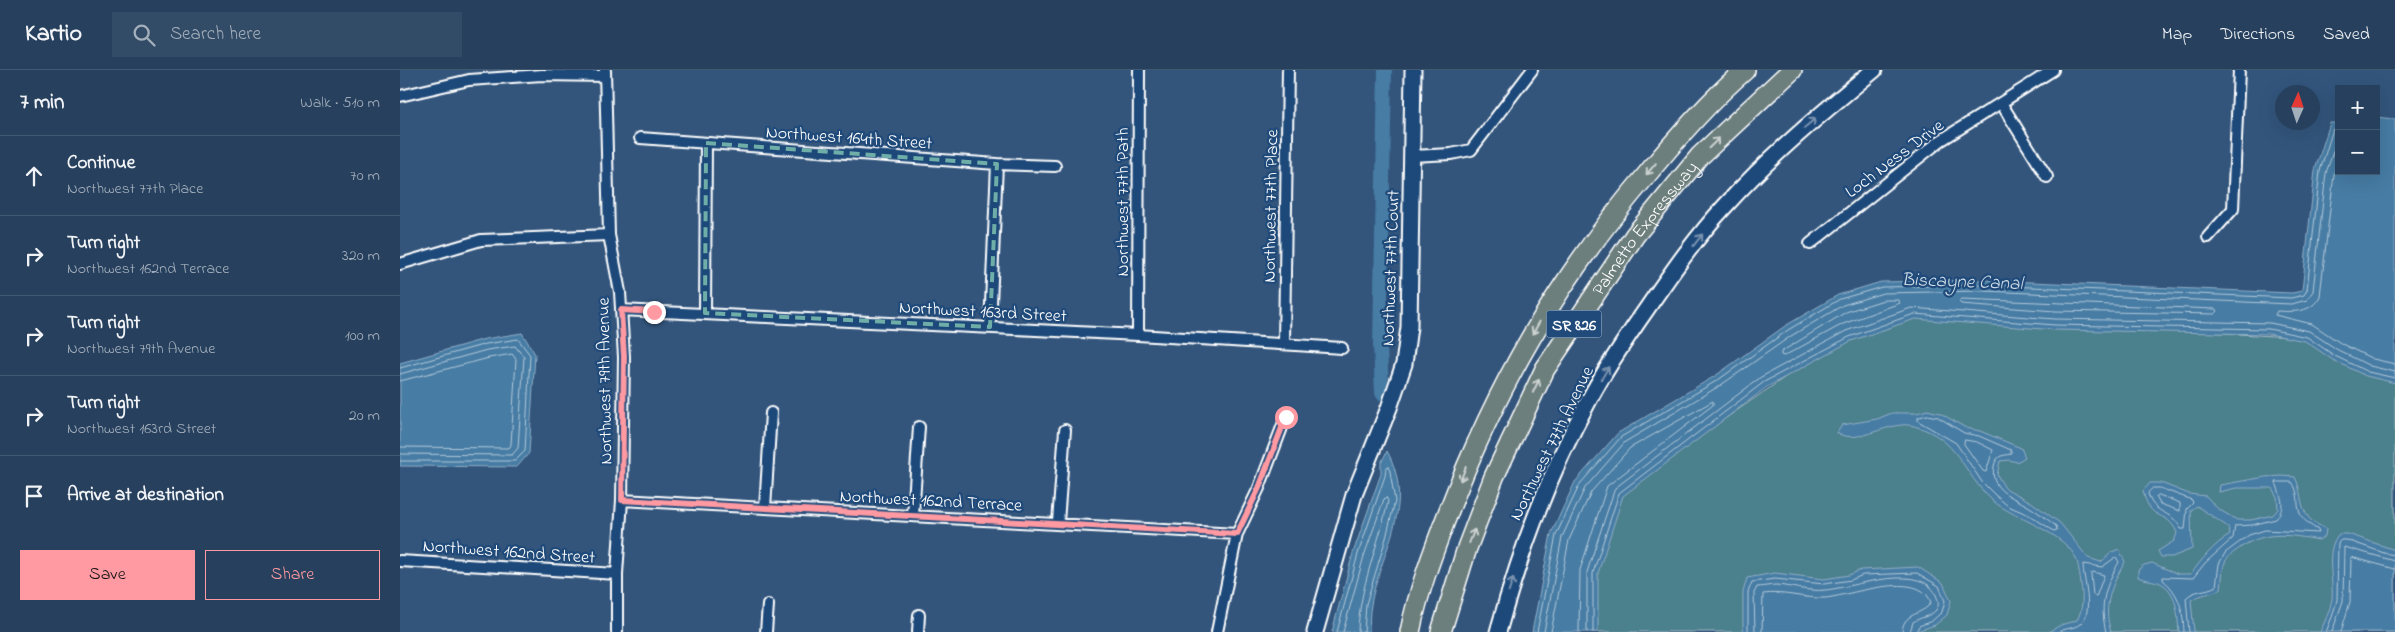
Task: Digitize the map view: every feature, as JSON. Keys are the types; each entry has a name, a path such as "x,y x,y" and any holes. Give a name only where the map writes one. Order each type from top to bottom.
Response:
{"highway":[{"name":"Palmetto Expressway","path":"1410,632 1438,539 1472,452 1511,371 1548,307 1607,221 1673,142 1745,70"},
{"name":"Palmetto Expressway","path":"1441,632 1468,548 1494,477 1545,369 1641,228 1700,156 1792,70"}],"street":[{"name":"Northwest 77th Path","path":"1138,335 1139,70"},
{"name":"Northwest 77th Place","path":"1284,343 1288,70"},
{"name":"Northwest 77th Court","path":"1315,632 1354,495 1389,408 1404,364 1408,327 1413,70"},
{"path":"1412,156 1451,154 1471,150 1532,70"},
{"name":"Northwest 77th Avenue","path":"1498,632 1525,541 1548,484 1588,400 1617,352 1669,276 1725,205 1804,128 1874,70"},
{"name":"Loch Ness Drive","path":"1810,244 1940,141 2053,70"},
{"path":"2208,237 2233,209 2238,70"},
{"path":"400,96 469,80 605,73"},
{"name":"Northwest 79th Avenue","path":"605,73 609,235 621,310 624,356 622,500 616,574 616,632"},
{"path":"2002,103 2047,177"},
{"name":"Northwest 164th Street","path":"640,138 997,164 1055,166"},
{"path":"705,313 706,143"},
{"path":"990,328 997,164"},
{"path":"400,264 480,240 609,235"},
{"name":"Northwest 163rd Street","path":"621,310 1138,335 1342,348"},
{"path":"765,508 771,413"},
{"path":"1217,632 1237,534 1259,488 1286,417"},
{"path":"913,516 919,427"},
{"path":"1058,522 1065,430"},
{"name":"Northwest 162nd Terrace","path":"622,500 1058,522 1237,534"},
{"name":"Northwest 162nd Street","path":"400,561 616,574"},
{"path":"766,632 768,605"},
{"path":"918,632 919,615"}],"highlighted area":[{"path":"706,143 997,164 990,327 705,313"}],"green space":[{"path":"1913,315 2324,339 2395,352 2395,632 1591,632 1593,577 1623,489 1836,342"}],"water":[{"path":"2380,117 2395,119 2395,383 2366,376 2333,360 2305,341 2269,334 2055,330 1915,319 1851,341 1767,387 1623,496 1598,573 1598,632 1532,632 1551,534 1575,482 1618,433 1715,376 1785,326 1838,295 1881,282 1983,280 2292,293 2302,291 2315,170 2330,123 2335,123 2335,175 2380,175"},
{"path":"522,333 535,354 529,453 517,467 400,466 400,363 485,339"},
{"path":"1927,410 1940,413 1966,428 1980,431 2021,448 2025,457 2017,462 2009,460 2000,461 1997,475 2005,488 2031,502 2060,523 2088,558 2101,562 2112,552 2119,549 2125,562 2112,587 2108,604 2108,622 2111,632 2048,632 2077,620 2079,616 2082,593 2077,561 2071,551 2051,534 2001,507 1992,500 1973,479 1959,457 1941,439 1914,426 1905,425 1865,435 1846,436 1837,433 1842,425 1877,419 1892,413 1917,413"},
{"path":"1387,451 1395,471 1398,491 1397,510 1394,528 1370,608 1369,632 1332,632 1353,553 1381,474 1381,463"},
{"path":"2282,476 2295,477 2306,513 2309,518 2326,529 2325,536 2319,540 2278,535 2259,538 2249,542 2226,560 2221,589 2191,600 2194,632 2179,632 2177,610 2173,597 2165,586 2158,582 2138,577 2138,570 2144,565 2152,563 2178,574 2191,574 2214,547 2230,535 2228,527 2197,506 2191,510 2192,549 2172,557 2161,557 2158,551 2174,541 2177,533 2169,521 2150,508 2143,491 2150,483 2161,483 2189,494 2206,496 2218,509 2237,520 2251,520 2273,515 2278,509 2277,497 2272,488 2236,488 2219,492 2220,485"},
{"path":"2339,534 2348,534 2395,550 2395,632 2320,632 2329,612 2332,599 2331,556 2334,541"},
{"path":"1918,567 1943,583 1951,601 1947,615 1935,625 1914,632 1743,632 1743,592 1747,578 1775,573 1824,579 1849,575 1861,570"}],"waterway":[{"path":"1382,393 1380,346 1385,70"}],"route":[{"path":"654,312 621,310 624,356 622,500 1058,522 1237,534 1259,488 1286,417"}],"water label":[{"name":"Biscayne Canal","path":"1962,280"}]}
